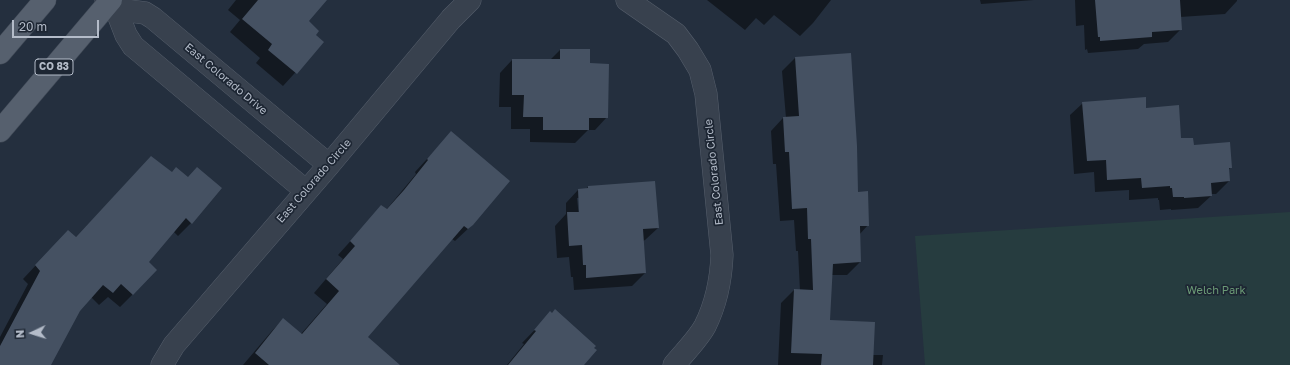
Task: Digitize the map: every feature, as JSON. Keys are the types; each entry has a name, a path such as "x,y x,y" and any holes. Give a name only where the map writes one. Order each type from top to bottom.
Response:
{"main road":[{"path":"0,53 45,0"},
{"name":"CO 83","path":"0,131 110,3"}],"street":[{"name":"East Colorado Circle","path":"162,365 174,345 329,165 450,19 470,0"},
{"name":"East Colorado Circle","path":"627,0 676,34 700,70 706,94 722,255 722,270 716,299 704,327 674,365"},
{"name":"East Colorado Drive","path":"110,3 144,13 153,18 329,165"},
{"path":"110,3 133,46 306,190"}],"green space":[{"name":"Welch Park","path":"1290,212 1290,365 925,365 915,236"}],"building":[{"path":"258,0 327,0 309,21 319,31 316,35 324,42 297,74 268,50 272,44 242,19"},
{"path":"1095,0 1180,0 1182,30 1152,32 1152,37 1100,41 1100,37 1098,37"},
{"path":"560,49 590,49 590,63 609,64 608,118 589,118 589,130 543,130 543,117 523,117 524,95 512,95 512,59 560,59"},
{"path":"851,53 857,146 858,192 868,191 869,226 860,226 861,262 833,264 830,320 875,322 873,365 821,365 822,354 791,353 794,289 813,290 811,239 808,239 807,208 792,209 789,152 785,152 783,117 799,116 795,57"},
{"path":"1146,97 1146,108 1179,105 1181,138 1193,138 1194,145 1230,142 1232,168 1229,168 1230,181 1211,183 1212,196 1184,198 1173,197 1172,188 1170,188 1170,186 1142,188 1141,178 1107,180 1106,160 1087,161 1082,102"},
{"path":"451,131 510,181 473,225 468,229 464,226 368,337 400,365 269,365 255,353 283,318 302,334 339,291 326,279 355,246 350,241 381,205 387,209"},
{"path":"151,156 172,172 176,167 188,177 197,167 222,188 192,224 186,218 149,262 157,270 133,295 121,284 113,293 103,285 80,311 51,365 0,365 0,346 40,271 35,265 68,230 76,237"},
{"path":"655,181 659,228 643,229 646,273 586,278 586,265 583,265 582,245 569,246 567,212 579,212 578,189 588,188 588,186"},
{"path":"555,309 596,346 594,348 597,350 584,365 508,365 536,331 534,330 550,311 552,313"}]}
